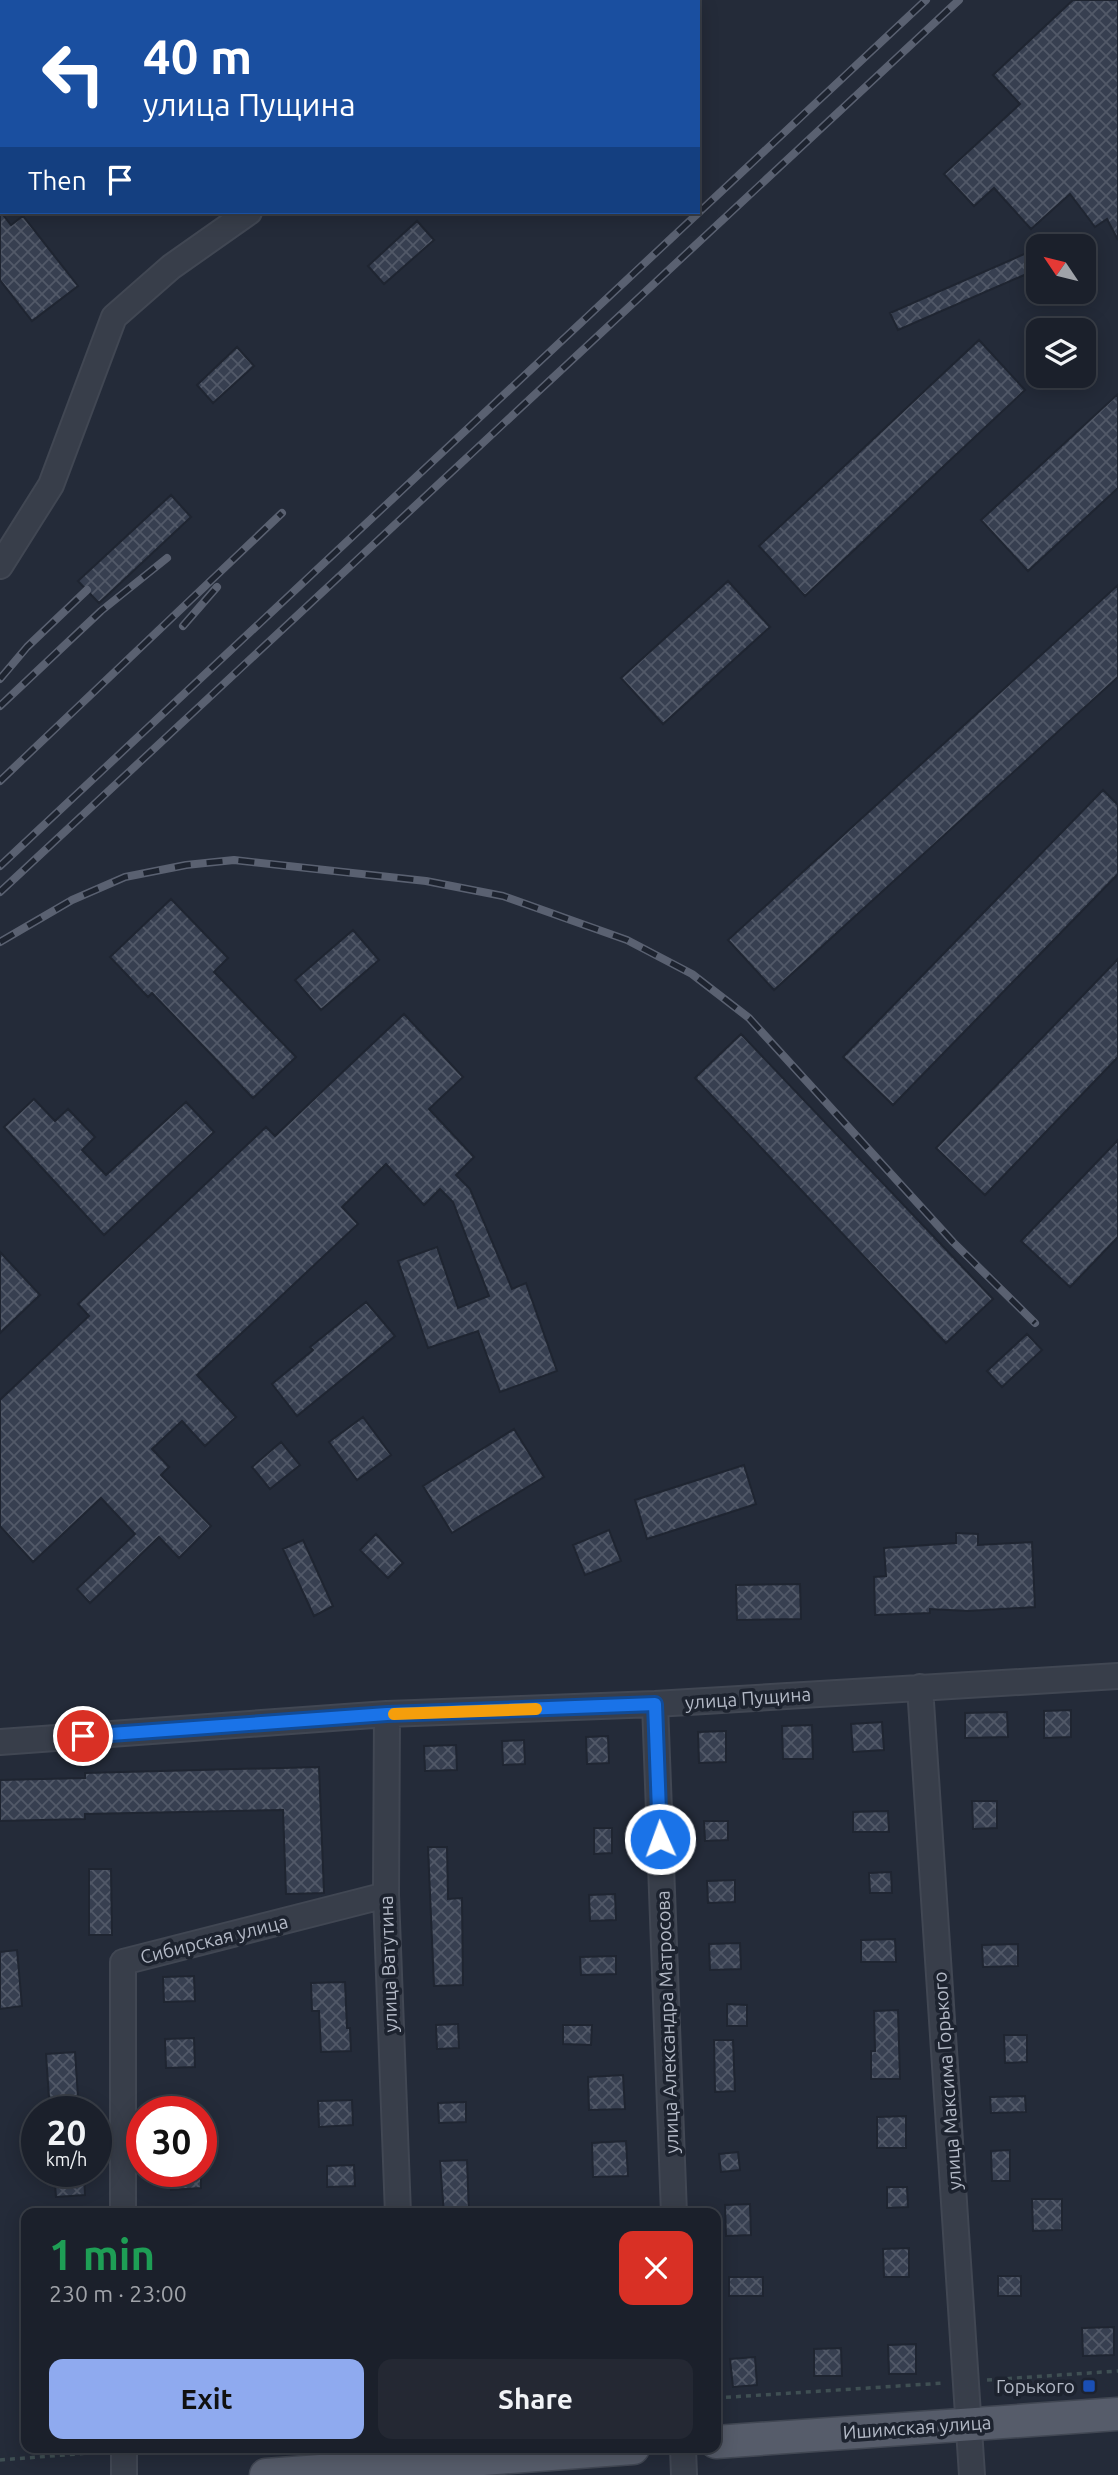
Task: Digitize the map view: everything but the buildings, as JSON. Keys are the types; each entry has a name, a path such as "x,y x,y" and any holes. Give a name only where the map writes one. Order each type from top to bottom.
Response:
{"main road":[{"name":"Ишимская улица","path":"721,2442 1118,2414"},
{"path":"266,2475 558,2453"}],"street":[{"path":"1,564 51,485 114,317 171,267 246,214"},
{"name":"улица Пущина","path":"0,1742 387,1714 655,1704 1118,1676"},
{"name":"улица Максима Горького","path":"920,1687 972,2475"},
{"name":"улица Александра Матросова","path":"655,1704 674,2208"},
{"name":"улица Ватутина","path":"387,1714 386,1895 398,2208"},
{"name":"Сибирская улица","path":"123,2208 123,1962 386,1895"},
{"path":"682,2453 684,2475"}],"path":[{"path":"721,2398 1118,2371"},
{"path":"0,2460 124,2458"}],"railway":[{"path":"700,211 926,0"},
{"path":"0,892 959,0"},
{"path":"0,866 697,214"},
{"path":"0,781 282,513"},
{"path":"0,706 101,611 167,558"},
{"path":"183,626 217,587"},
{"path":"0,679 27,647 87,590"},
{"path":"0,942 72,900 125,877 186,865 234,860 426,881 503,896 627,940 692,974 749,1018 953,1242 1035,1323"}],"slow traffic":[{"path":"394,1714 536,1709"}],"place":[{"name":"Горького","path":"1089,2386"}],"route":[{"path":"83,1736 387,1714 655,1704 660,1839"}]}
